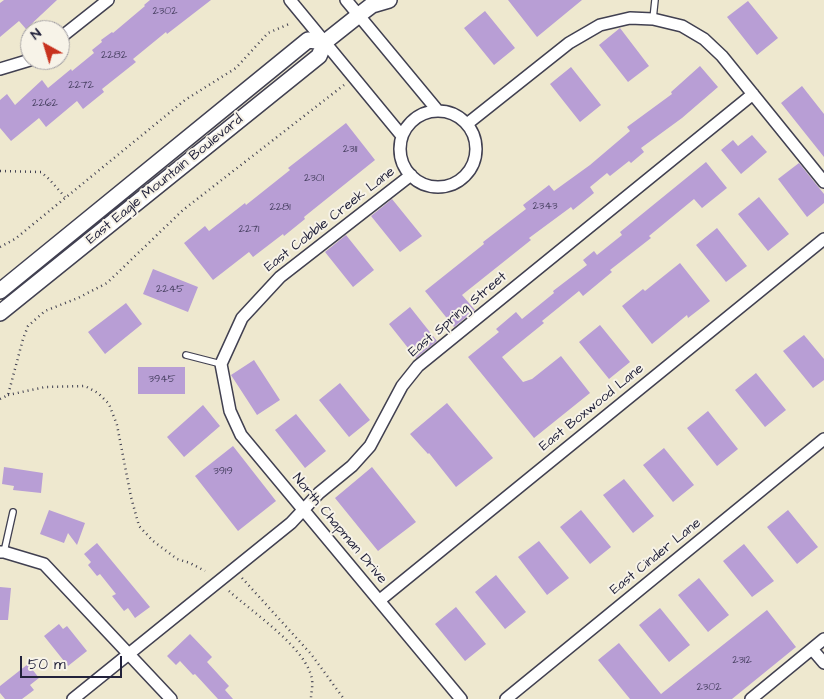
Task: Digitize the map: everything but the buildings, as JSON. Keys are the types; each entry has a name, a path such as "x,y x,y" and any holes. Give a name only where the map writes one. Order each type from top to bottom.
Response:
{"street":[{"path":"70,30 108,0"},
{"path":"290,0 402,136"},
{"path":"346,0 438,111"},
{"name":"East Eagle Mountain Boulevard","path":"0,314 319,56 325,42 373,3 389,0"},
{"path":"467,124 569,43 600,25 630,18 653,19 682,26 704,39 722,56 824,182"},
{"name":"East Eagle Mountain Boulevard","path":"0,291 308,40 325,42"},
{"path":"0,68 20,63"},
{"name":"East Spring Street","path":"72,699 290,523 302,509 352,466 370,446 402,386 418,366 753,94"},
{"path":"449,112 467,124 474,135 476,148 474,161 468,172 458,181 446,186 434,187 421,183 411,175 401,157 400,147 402,136 416,118 426,113 449,112"},
{"name":"East Cobble Creek Lane","path":"221,364 242,318 280,277 411,175"},
{"name":"East Boxwood Lane","path":"380,600 824,239"},
{"name":"North Chapman Drive","path":"221,364 230,411 241,435 461,699"},
{"name":"East Cinder Lane","path":"506,699 824,439"},
{"path":"2,552 44,564 171,699"},
{"path":"751,699 824,639"},
{"path":"812,649 824,663"}],"lane":[{"path":"653,19 655,0"},
{"path":"186,356 221,364"},
{"path":"2,552 12,512"}],"path":[{"path":"0,247 15,239 184,100 236,68 268,33 289,24"},
{"path":"8,395 28,326 45,311 71,301 107,283 183,210 344,85"},
{"path":"0,171 41,172 49,178 66,198"},
{"path":"0,399 8,395 45,387 85,386 98,392 109,404 117,425 131,497 139,526 153,541 177,559 205,571"},
{"path":"234,569 310,654 344,699"},
{"path":"229,591 265,621 306,662 312,680 311,699"}]}
